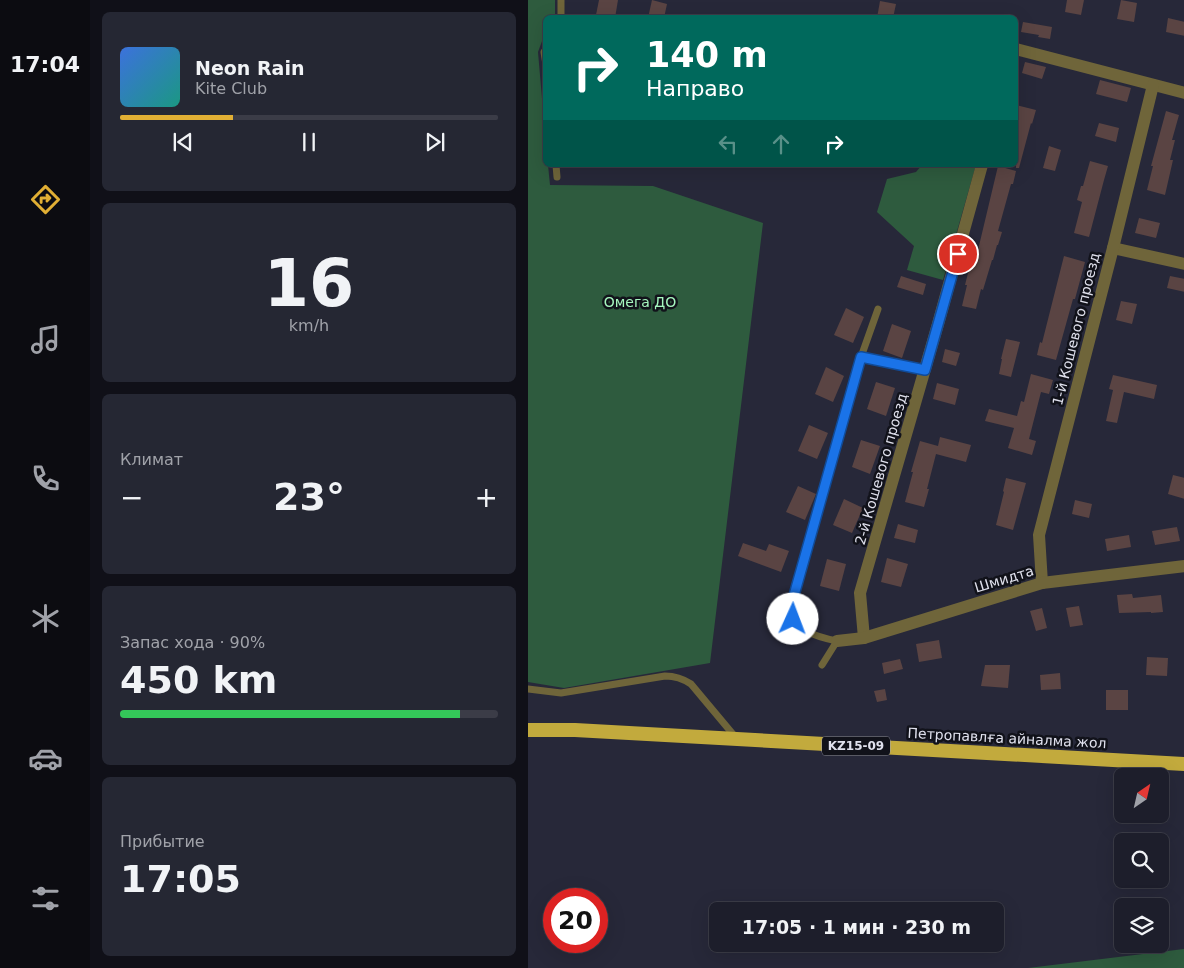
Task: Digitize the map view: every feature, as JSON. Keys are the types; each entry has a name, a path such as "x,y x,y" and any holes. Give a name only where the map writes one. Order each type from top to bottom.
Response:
{"highway":[{"name":"Петропавлға айналма жол","path":"528,730 575,730 1184,764"}],"street":[{"path":"1018,50 1184,93"},
{"name":"1-й Кошевого проезд","path":"1042,583 1038,535 1113,248 1153,84"},
{"name":"2-й Кошевого проезд","path":"864,638 860,593 981,167"},
{"path":"1113,248 1184,264"},
{"name":"Шмидта","path":"837,641 864,638 1042,583 1184,566"}],"lane":[{"path":"561,0 561,15"},
{"path":"556,167 557,177"},
{"path":"822,665 837,641 819,638 802,628 793,619 791,606 861,357 878,309"},
{"path":"861,357 925,370"},
{"path":"528,689 561,693 674,676 684,679 691,684 737,739"}],"green space":[{"name":"Омега ДО","path":"528,0 555,0 555,15 543,15 543,38 538,52 543,110 543,167 548,167 550,185 653,186 763,223 710,663 564,688 528,682"},
{"path":"920,167 975,167 943,280 907,270 914,246 877,212 887,179 916,172"},
{"path":"1184,949 1184,968 1028,968 1151,953 1169,953 1169,951"}],"building":[{"path":"599,0 618,0 616,15 596,15"},
{"path":"652,0 667,4 665,15 649,15"},
{"path":"1067,0 1084,0 1081,15 1065,12"},
{"path":"1121,0 1137,3 1134,22 1117,19"},
{"path":"880,1 896,4 894,15 878,15"},
{"path":"1168,18 1185,22 1185,36 1166,32"},
{"path":"1023,22 1052,27 1050,39 1021,32"},
{"path":"1025,62 1046,67 1042,79 1022,73"},
{"path":"1100,80 1131,88 1127,102 1096,94"},
{"path":"1018,106 1036,110 1019,168 1016,168 1018,167"},
{"path":"1166,111 1179,115 1172,140 1175,140 1170,160 1173,160 1165,195 1147,190 1153,166 1151,166"},
{"path":"1099,123 1119,128 1116,142 1095,136"},
{"path":"1049,146 1061,150 1055,171 1043,168"},
{"path":"1090,161 1108,166 1089,237 1074,233 1082,202 1077,200"},
{"path":"998,167 1016,171 998,231 1002,232 983,290 981,289 976,309 962,306 969,269 971,270 976,250 978,250"},
{"path":"1139,218 1160,223 1156,238 1135,233"},
{"path":"1064,256 1085,262 1056,360 1037,355 1040,342 1042,343"},
{"path":"901,276 926,284 923,295 897,287"},
{"path":"1170,276 1185,279 1185,292 1167,288"},
{"path":"1121,301 1137,304 1132,324 1116,320"},
{"path":"846,308 864,317 853,343 834,335"},
{"path":"892,324 911,331 902,358 883,351"},
{"path":"1006,339 1020,342 1011,377 999,374"},
{"path":"945,349 960,353 956,366 942,362"},
{"path":"826,367 844,376 833,402 815,394"},
{"path":"1031,374 1053,380 1049,394 1041,392 1029,439 1036,441 1032,455 1008,448 1014,428 985,421 989,409 1017,416 1021,401 1024,402"},
{"path":"1113,375 1157,385 1154,399 1124,392 1117,423 1106,421 1113,390 1109,389"},
{"path":"876,382 895,388 886,416 867,409"},
{"path":"937,383 959,389 955,405 933,399"},
{"path":"809,425 828,433 817,459 798,451"},
{"path":"940,437 971,445 966,462 936,454 924,507 905,502 920,441 938,446"},
{"path":"861,440 880,446 870,474 852,467"},
{"path":"1173,475 1185,478 1185,499 1168,494"},
{"path":"1006,478 1026,483 1013,530 996,525"},
{"path":"798,486 816,494 805,520 786,512"},
{"path":"844,499 863,508 852,533 833,525"},
{"path":"1075,500 1092,504 1089,518 1072,514"},
{"path":"898,524 918,530 915,543 894,538"},
{"path":"1177,527 1180,541 1155,545 1152,531"},
{"path":"1129,535 1131,547 1107,551 1105,539"},
{"path":"743,543 766,551 769,544 789,551 781,572 738,556"},
{"path":"887,558 908,564 901,587 881,582"},
{"path":"827,559 846,564 839,591 820,586"},
{"path":"1132,594 1133,598 1161,595 1163,612 1119,613 1117,595"},
{"path":"1079,606 1083,625 1070,627 1066,608"},
{"path":"1042,608 1047,628 1036,631 1030,611"},
{"path":"939,640 942,658 919,662 916,644"},
{"path":"1147,657 1168,658 1167,676 1146,675"},
{"path":"900,659 903,669 884,674 882,663"},
{"path":"985,665 1010,665 1008,688 981,686"},
{"path":"1060,673 1061,689 1041,690 1040,675"},
{"path":"885,689 887,700 877,702 874,691"},
{"path":"1106,690 1128,690 1128,710 1106,710"}],"route":[{"path":"793,619 791,606 861,357 925,370 958,254"}]}
